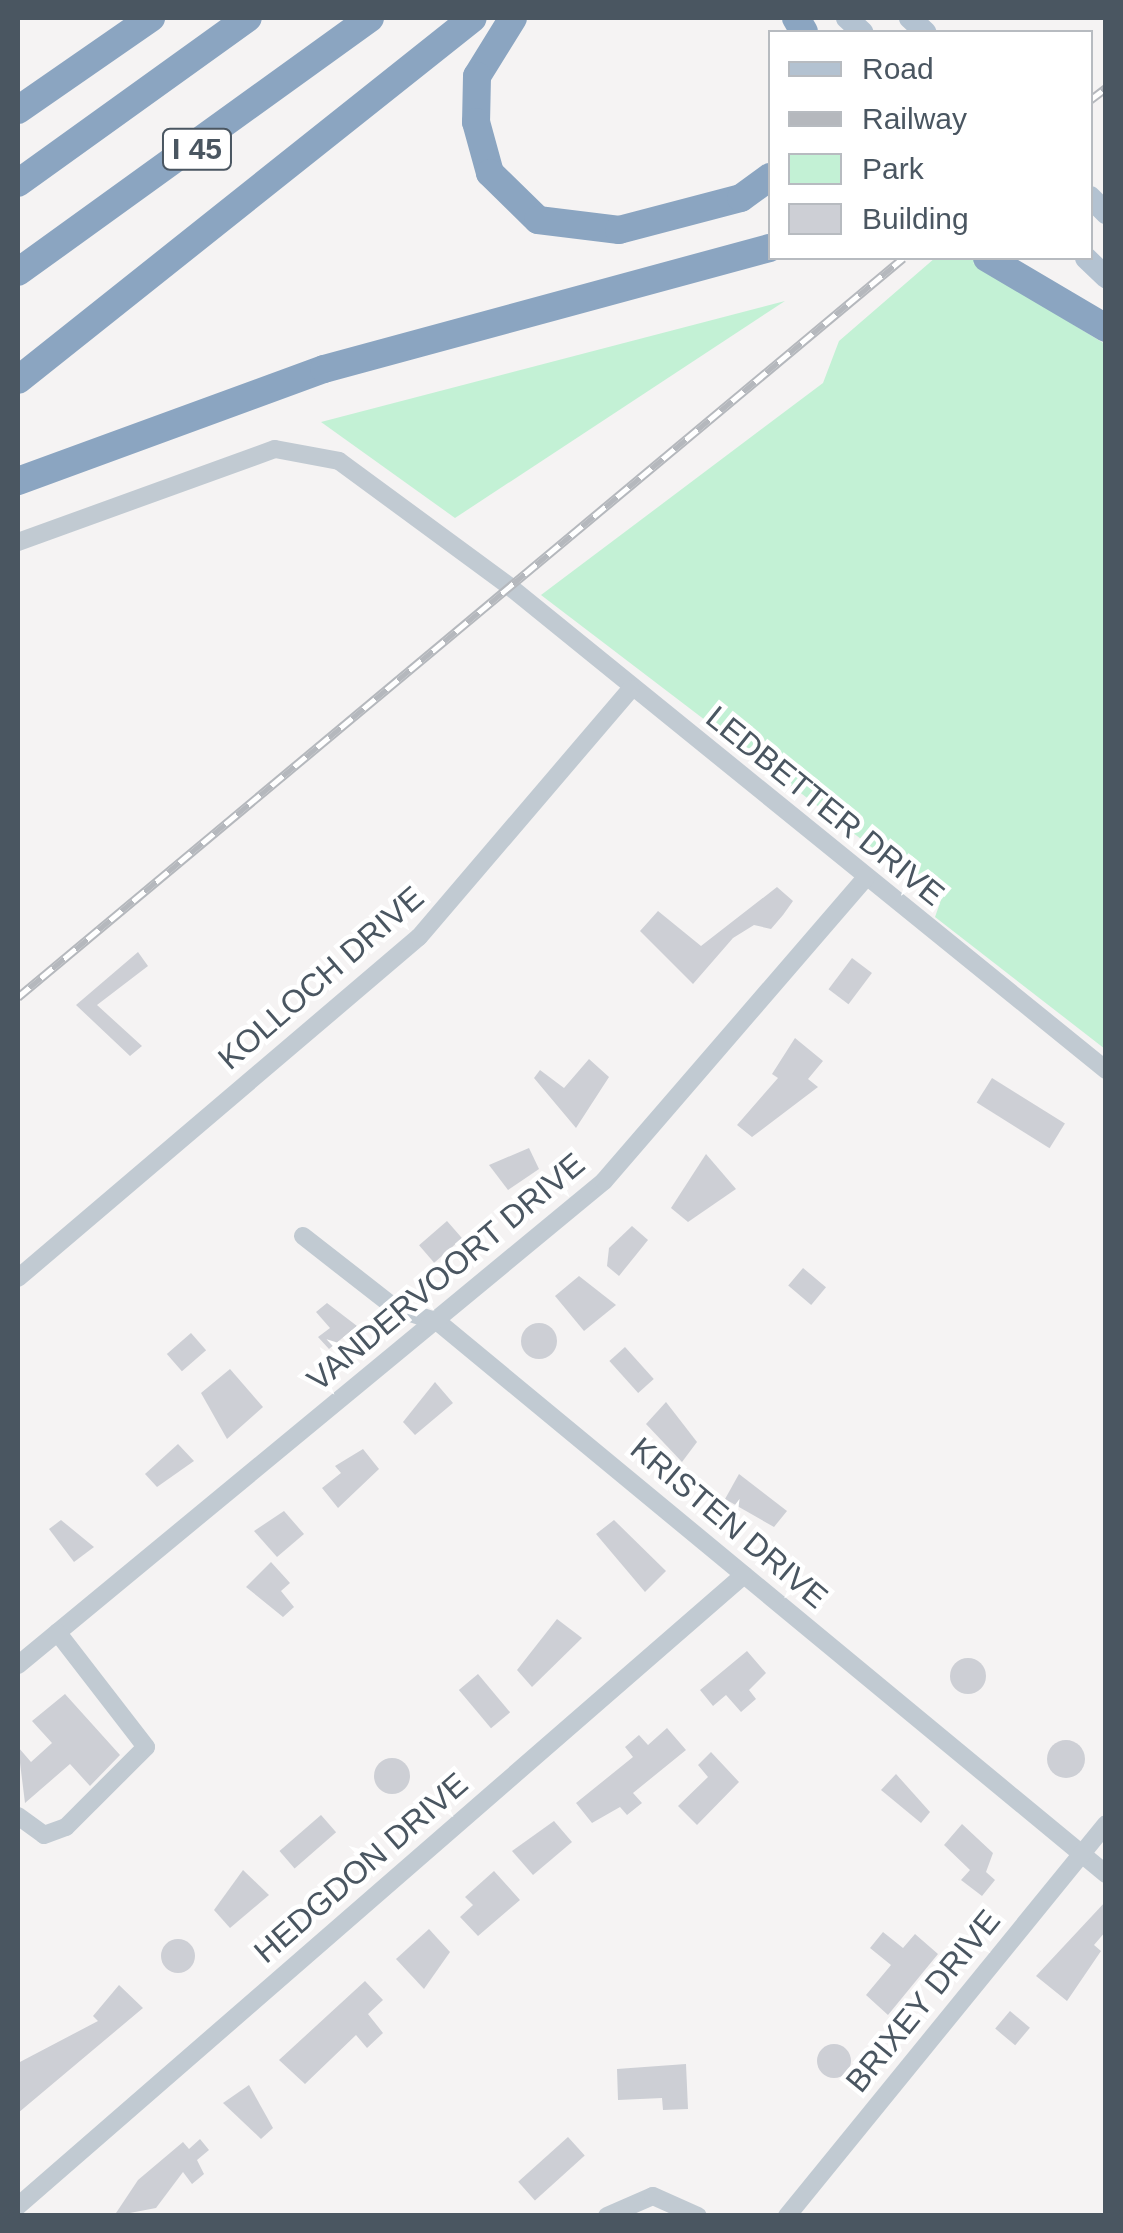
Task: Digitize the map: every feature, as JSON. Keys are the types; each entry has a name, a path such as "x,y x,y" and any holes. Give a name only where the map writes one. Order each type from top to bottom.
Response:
{"highway":[{"path":"18,110 151,18"},
{"name":"I 45","path":"18,182 248,18"},
{"name":"I 45","path":"18,272 370,18"},
{"path":"18,380 472,18"},
{"path":"513,18 481,64 476,122 490,173 538,220 619,230 741,198 768,178"},
{"path":"18,481 324,369 768,249"},
{"path":"993,260 1016,269 1106,328"}],"main road":[{"path":"1088,260 1106,278"}],"street":[{"name":"LEDBETTER DRIVE","path":"18,542 257,454 308,451 375,482 1106,1070"},
{"name":"KOLLOCH DRIVE","path":"18,1278 420,937 631,689"},
{"name":"VANDERVOORT DRIVE","path":"18,1665 438,1322 648,1138 866,877"},
{"name":"KRISTEN DRIVE","path":"303,1236 395,1308 438,1322 1106,1874"},
{"name":"HEDGDON DRIVE","path":"18,2206 744,1575"},
{"path":"18,1816 44,1835 66,1827 146,1747 56,1632"},
{"name":"BRIXEY DRIVE","path":"787,2216 1106,1824"},
{"path":"607,2215 653,2196 698,2216"}],"green space":[{"path":"933,260 980,260 973,263 1105,344 1105,1049 935,917 941,900 541,595 823,383 839,341"},
{"path":"785,301 455,518 321,422"}],"building":[{"path":"777,887 793,901 771,929 754,925 733,938 693,984 640,931 658,911 701,946"},
{"path":"138,952 148,966 97,1005 142,1046 130,1056 76,1005"},
{"path":"852,958 872,973 848,1004 829,989"},
{"path":"795,1038 823,1061 808,1079 818,1087 752,1137 737,1125 778,1078 772,1074"},
{"path":"589,1059 609,1077 576,1128 534,1078 540,1070 564,1088"},
{"path":"992,1078 1065,1124 1050,1148 977,1103"},
{"path":"529,1148 539,1169 508,1190 489,1165"},
{"path":"706,1154 736,1189 688,1222 671,1208"},
{"path":"447,1221 462,1238 434,1263 419,1245"},
{"path":"632,1226 648,1240 619,1276 607,1266 609,1248"},
{"path":"803,1268 826,1287 811,1305 788,1286"},
{"path":"579,1276 616,1305 584,1331 555,1296"},
{"path":"327,1303 357,1326 329,1349 318,1337 330,1328 316,1312"},
{"path":"539,1323 552,1328 557,1341 552,1354 539,1359 526,1354 521,1341 526,1328"},
{"path":"191,1333 206,1350 182,1371 167,1354"},
{"path":"625,1347 654,1379 638,1393 609,1361"},
{"path":"230,1369 263,1407 227,1439 201,1393"},
{"path":"435,1382 453,1403 415,1435 403,1422"},
{"path":"666,1402 697,1442 682,1462 646,1424"},
{"path":"178,1444 194,1461 157,1487 145,1474"},
{"path":"363,1449 379,1469 338,1508 322,1488 341,1473 335,1466"},
{"path":"739,1474 787,1511 774,1527 725,1499"},
{"path":"284,1511 304,1534 277,1557 254,1531"},
{"path":"61,1520 94,1547 74,1562 49,1529"},
{"path":"614,1520 666,1571 645,1592 596,1534"},
{"path":"271,1562 290,1583 281,1591 294,1607 283,1617 246,1587"},
{"path":"557,1619 582,1638 532,1687 517,1670"},
{"path":"747,1651 766,1673 749,1690 756,1699 741,1712 726,1695 713,1706 700,1690"},
{"path":"968,1658 981,1663 986,1676 981,1689 968,1694 955,1689 950,1676 955,1663"},
{"path":"478,1674 510,1712 491,1728 459,1690"},
{"path":"65,1694 120,1755 90,1786 70,1764 25,1803 18,1747 31,1762 52,1743 32,1721"},
{"path":"667,1728 686,1750 633,1793 642,1803 627,1815 620,1807 592,1823 576,1803 633,1757 625,1747 639,1735 648,1745"},
{"path":"1066,1740 1079,1746 1085,1759 1079,1772 1066,1778 1053,1772 1047,1759 1053,1746"},
{"path":"711,1752 739,1782 697,1825 678,1806 708,1777 698,1765"},
{"path":"392,1758 405,1763 410,1776 405,1789 392,1794 379,1789 374,1776 379,1763"},
{"path":"896,1774 930,1812 921,1823 881,1790"},
{"path":"321,1815 336,1832 295,1868 279,1851"},
{"path":"554,1821 572,1842 533,1875 512,1851"},
{"path":"962,1824 993,1853 986,1872 995,1880 982,1896 961,1880 970,1870 944,1845"},
{"path":"243,1870 269,1895 230,1928 214,1910"},
{"path":"494,1871 520,1900 478,1936 460,1917 473,1905 465,1897"},
{"path":"1106,1901 1106,1931 1094,1945 1101,1951 1067,2001 1036,1976"},
{"path":"429,1929 450,1952 424,1989 396,1959"},
{"path":"883,1932 903,1948 915,1934 938,1954 888,2015 866,1995 891,1965 870,1948"},
{"path":"178,1939 190,1944 195,1956 190,1968 178,1973 166,1968 161,1956 166,1944"},
{"path":"365,1981 383,2000 368,2014 383,2033 367,2048 356,2035 305,2084 279,2060"},
{"path":"119,1985 143,2008 18,2113 18,2063 98,2021 93,2016"},
{"path":"1010,2011 1030,2028 1015,2045 995,2029"},
{"path":"834,2044 846,2049 851,2061 846,2073 834,2078 822,2073 817,2061 822,2049"},
{"path":"686,2064 688,2109 663,2110 662,2098 618,2100 617,2069"},
{"path":"249,2085 273,2128 261,2139 223,2103"},
{"path":"568,2137 585,2156 535,2200 518,2182"},
{"path":"200,2139 209,2150 197,2160 204,2174 192,2184 183,2172 156,2208 114,2216 138,2180 183,2142 189,2149"}],"railway":[{"path":"1093,98 1106,88"},
{"path":"18,997 901,260"}]}
